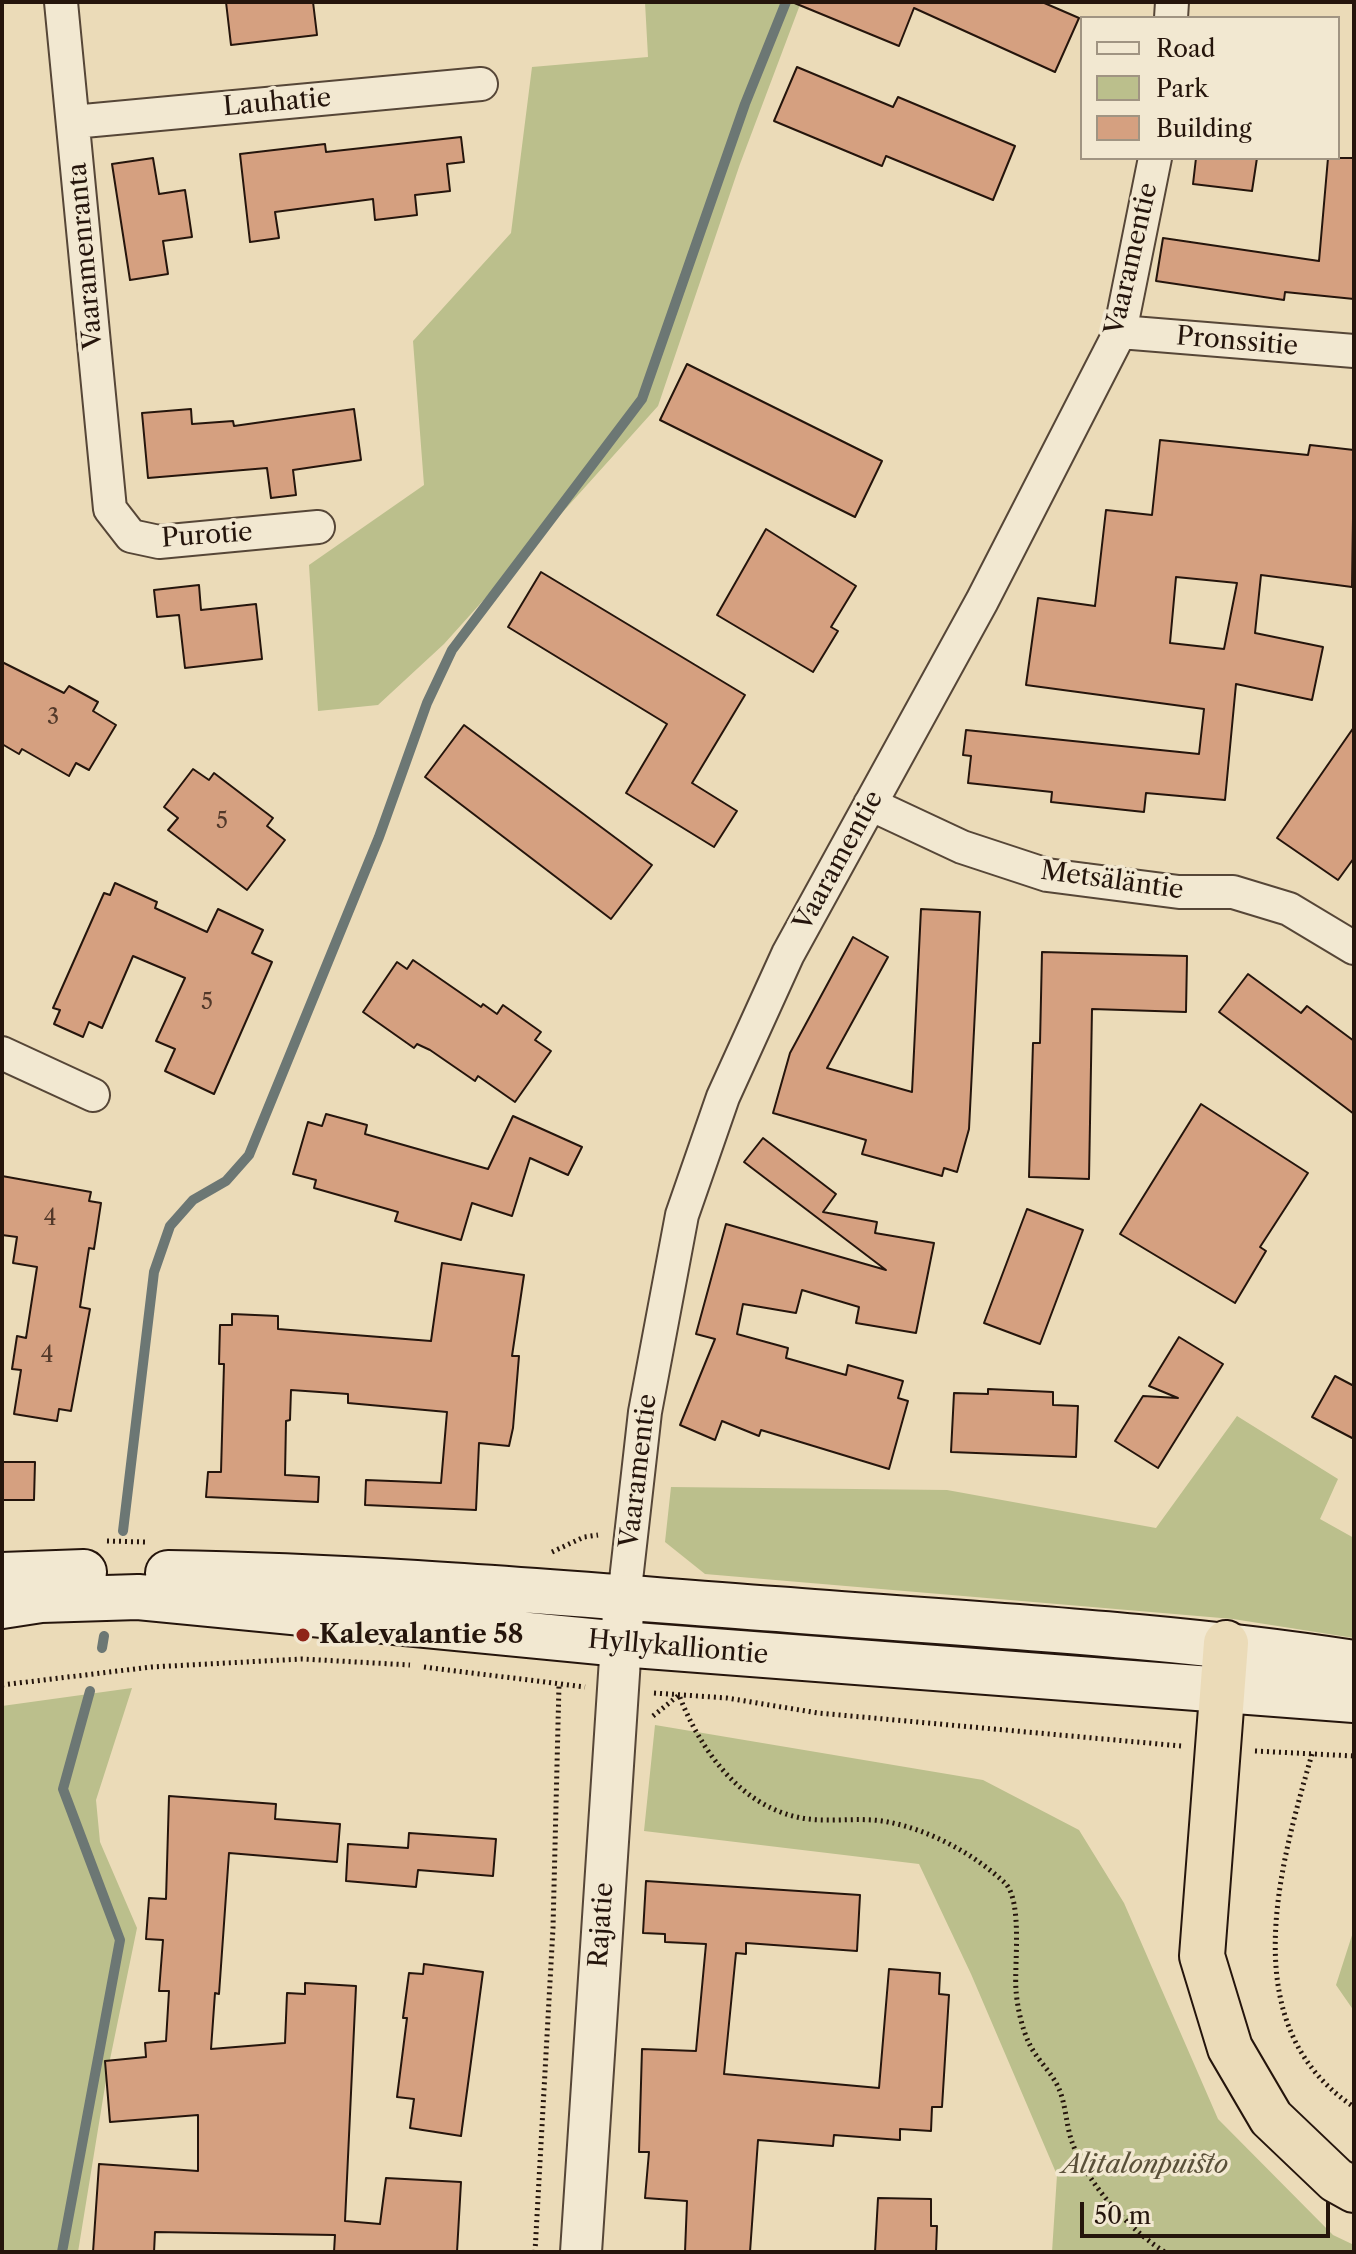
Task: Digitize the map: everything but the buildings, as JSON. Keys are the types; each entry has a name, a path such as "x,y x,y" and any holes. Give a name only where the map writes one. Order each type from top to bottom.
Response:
{"highway":[{"path":"1226,1643 1202,1956 1230,2048 1271,2118 1336,2180 1354,2190"}],"main road":[{"name":"Hyllykalliontie","path":"2,1575 37,1572 299,1575 1226,1643 1354,1663"},
{"name":"Hyllykalliontie","path":"2,1606 41,1600 138,1597 621,1644 1354,1700"}],"street":[{"name":"Vaaramenranta","path":"61,2 110,509"},
{"name":"Lauhatie","path":"73,122 481,84"},
{"name":"Vaaramentie","path":"624,1598 645,1412 682,1215 723,1097 788,954 982,601 1120,332 1155,160"},
{"name":"Pronssitie","path":"1120,332 1354,351"},
{"name":"Purotie","path":"110,509 131,536 159,542 318,527"},
{"name":"Metsäläntie","path":"870,804 962,847 1047,875 1179,892 1233,892 1289,909 1354,948"},
{"path":"2,1053 93,1095"},
{"name":"Rajatie","path":"581,2252 624,1598"}],"path":[{"path":"2,1685 151,1667 302,1659 416,1666 584,1687"},
{"path":"535,2252 553,1928 559,1684"},
{"path":"661,1693 727,1698 818,1713 1149,1743"},
{"path":"679,1695 692,1727 706,1749 741,1788 761,1802 797,1817 889,1822 965,1850 1008,1886 1018,1937 1016,1990 1028,2042 1059,2089 1072,2144 1109,2203 1149,2242 1165,2252"},
{"path":"1275,1752 1354,1756"},
{"path":"1312,1754 1287,1842 1275,1928 1275,1977 1296,2048 1341,2098 1354,2107"}],"green space":[{"path":"645,2 801,2 740,164 658,406 444,644 378,705 318,711 309,565 424,485 413,341 511,233 532,67 648,57"},
{"path":"1237,1416 1338,1479 1320,1519 1354,1538 1354,1638 1233,1619 705,1574 665,1542 671,1487 947,1490 1156,1528"},
{"path":"132,1688 96,1800 100,1842 137,1928 107,2074 78,2252 2,2252 2,1706"},
{"name":"Alitalonpuisto","path":"655,1725 983,1780 1079,1830 1124,1903 1218,2119 1333,2235 1354,2245 1354,2252 1052,2252 1057,2175 971,1974 919,1864 644,1831"},
{"path":"1354,1929 1354,2011 1336,1985"}],"waterway":[{"path":"123,1531 154,1272 170,1226 193,1200 226,1181 249,1155 379,837 427,703 452,650 642,399 745,104 786,2"},
{"path":"102,1648 104,1636"},
{"path":"62,2252 120,1940 63,1789 90,1691"}],"place":[{"name":"Kalevalantie 58","path":"303,1635"}]}
